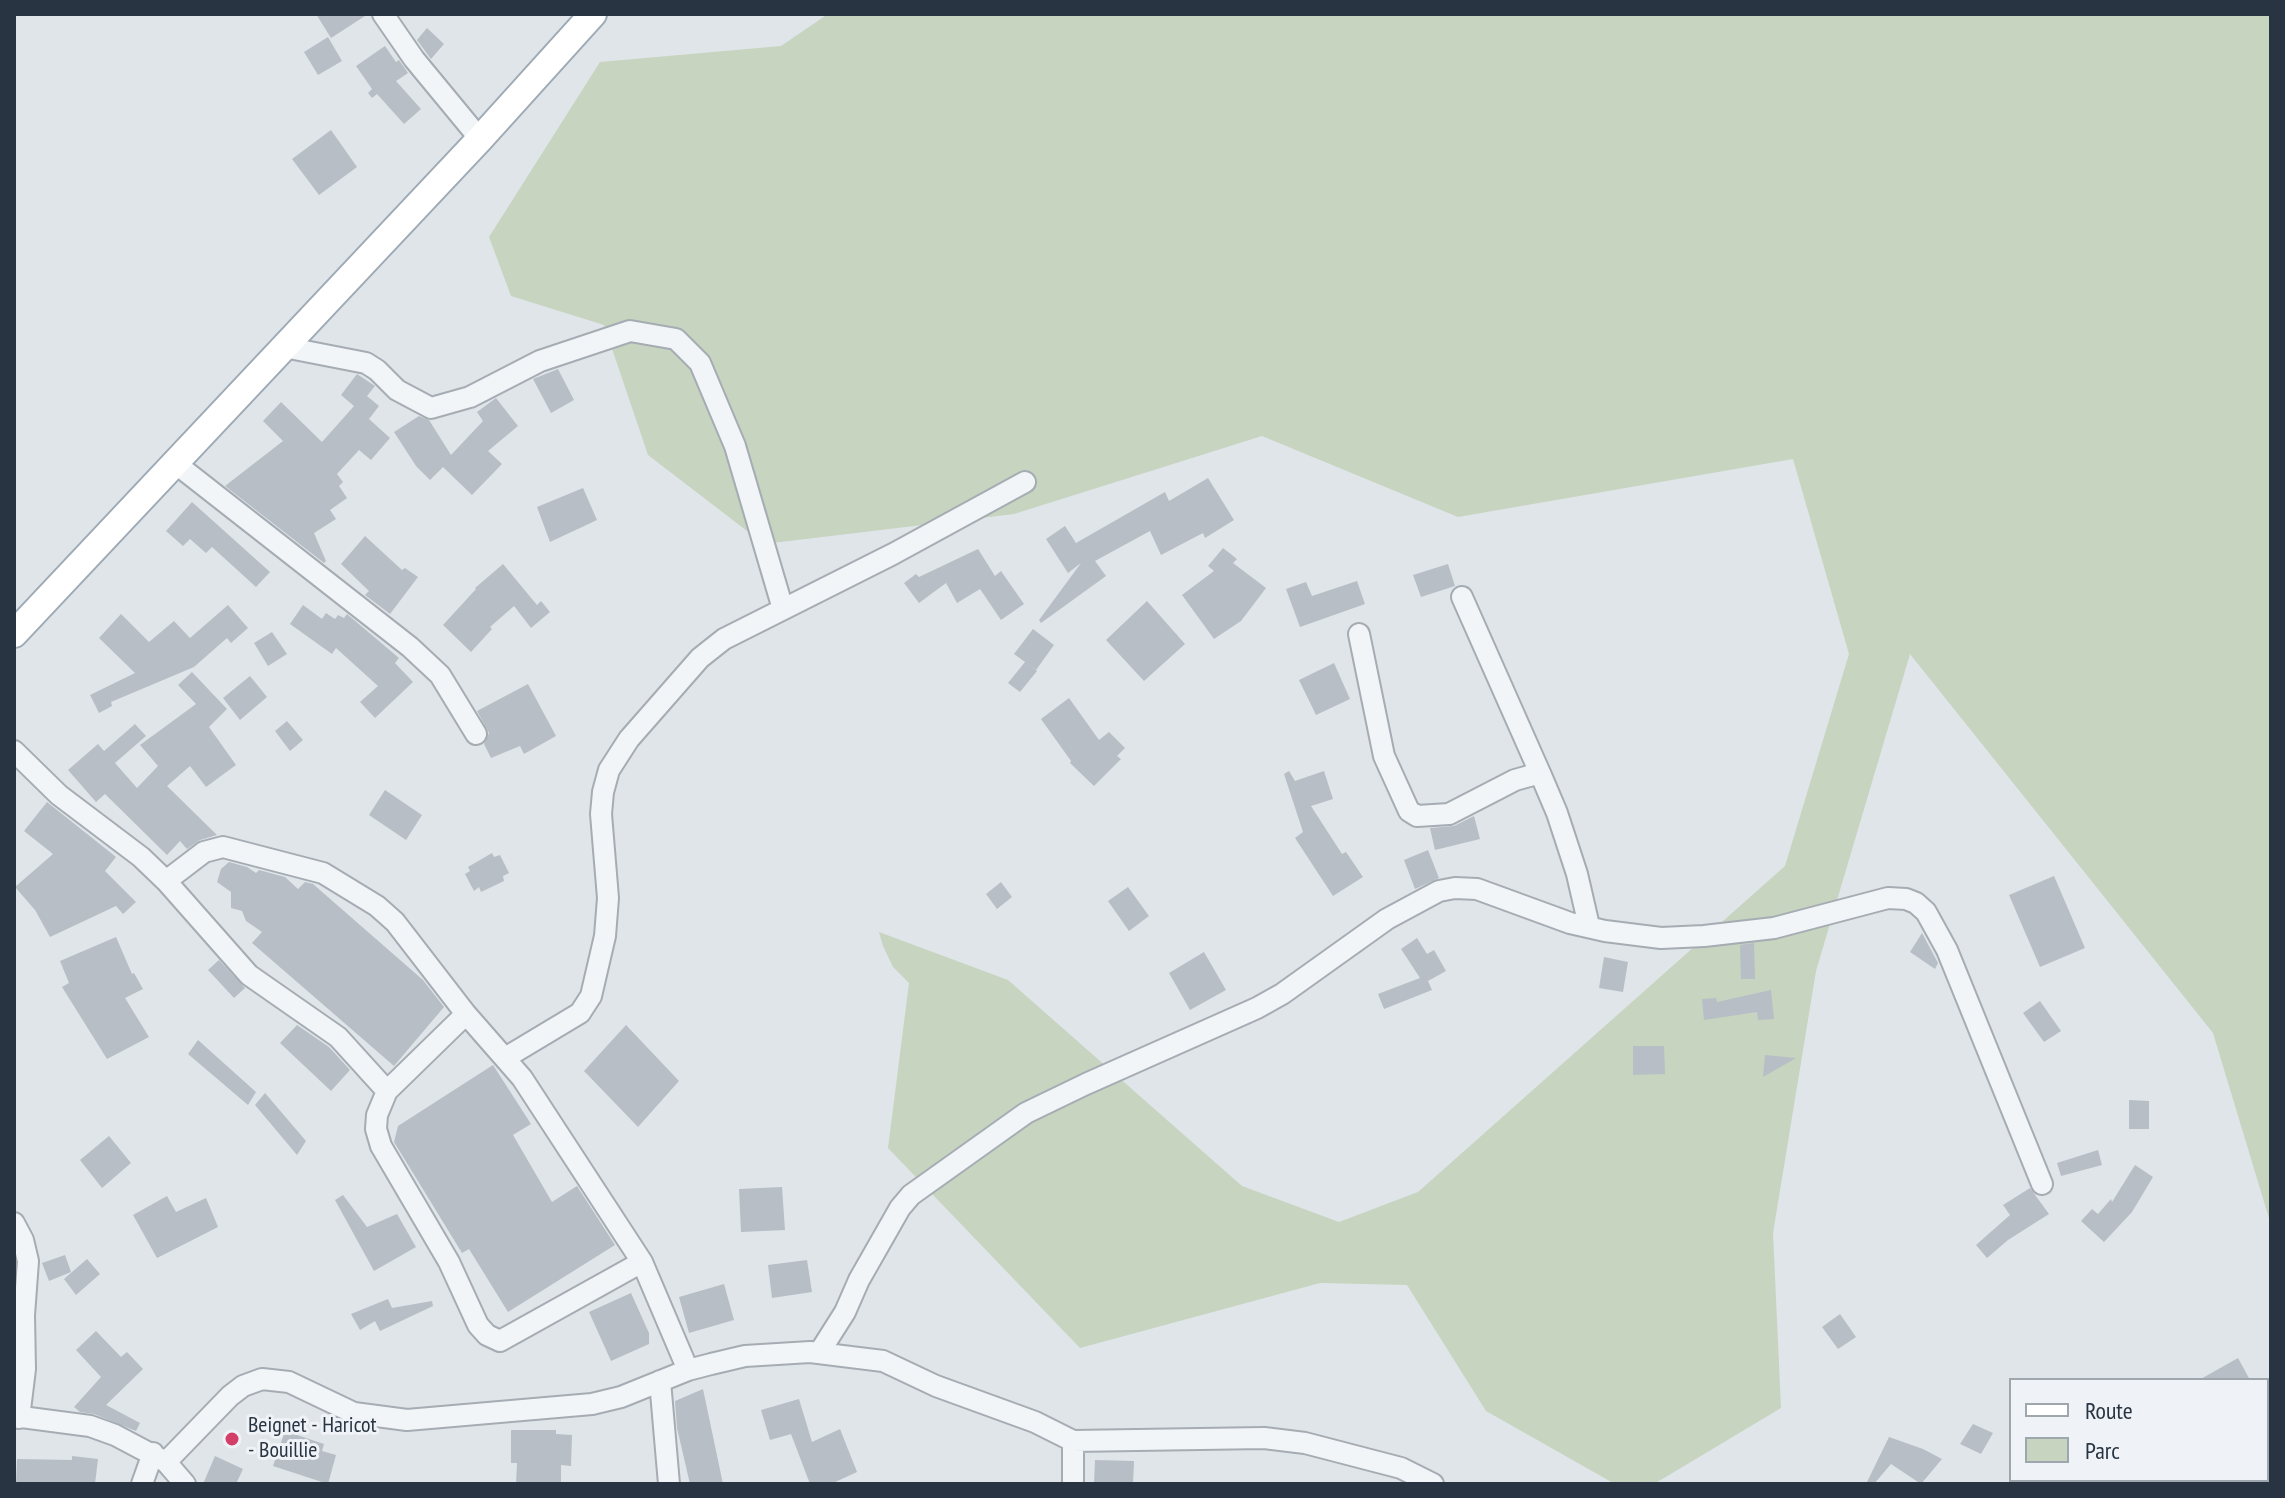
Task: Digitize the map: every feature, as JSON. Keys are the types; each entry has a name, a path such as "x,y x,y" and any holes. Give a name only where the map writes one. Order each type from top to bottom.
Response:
{"main road":[{"path":"14,634 480,139 593,14"}],"street":[{"path":"383,14 420,67 480,139"},
{"path":"284,347 366,363 397,390 431,408 470,397 540,361 630,331 676,339 700,363 735,446 783,609"},
{"path":"175,463 410,647 440,675 476,734"},
{"path":"505,1058 580,1013 591,996 605,936 608,898 601,814 609,770 629,739 700,658 724,639 1025,482"},
{"path":"1462,597 1557,813 1577,874 1589,926"},
{"path":"1359,634 1384,756 1409,811 1417,816 1449,814 1515,780 1540,773"},
{"path":"14,751 59,795 141,857 249,975 338,1037 387,1091"},
{"path":"166,881 204,852 223,847 323,873 377,906 395,922 466,1014 522,1078 642,1262 688,1370"},
{"path":"819,1353 845,1312 859,1280 900,1208 911,1195 1026,1113 1257,1008 1282,994 1358,938 1439,891 1455,888 1477,889 1570,923 1661,938 1774,928 1888,898 1916,903 1926,912 1947,950 2042,1184"},
{"path":"466,1014 387,1091 377,1115 376,1129 381,1146 449,1262 478,1325 487,1335 500,1341 642,1262"},
{"path":"14,1223 23,1240 28,1261 24,1315 25,1369 16,1417 90,1426 159,1458 185,1484"},
{"path":"142,1484 159,1458 243,1386 262,1379 289,1382 354,1413 407,1420 592,1404 621,1397 688,1370 745,1356 819,1353 883,1361 936,1386 1035,1422 1073,1441 1264,1438 1305,1443 1401,1468 1433,1484"},
{"path":"660,1381 669,1484"},
{"path":"1073,1441 1073,1484"}],"green space":[{"path":"828,14 2271,14 2271,1225 2213,1033 1910,654 1816,971 1773,1233 1781,1408 1654,1484 1615,1484 1486,1411 1407,1285 1320,1283 1080,1348 888,1148 909,983 893,967 879,932 1008,980 1242,1186 1339,1222 1418,1192 1785,866 1849,654 1793,459 1458,517 1262,436 1014,514 764,544 648,455 604,325 511,296 489,237 600,62 781,46"}],"building":[{"path":"316,14 368,14 331,38"},
{"path":"427,28 444,44 431,59 417,40"},
{"path":"328,37 342,61 318,75 304,52"},
{"path":"385,46 408,73 396,81 421,109 404,124 377,94 372,98 368,93 372,89 356,66"},
{"path":"331,130 357,167 319,195 292,159"},
{"path":"558,369 574,400 551,413 533,379"},
{"path":"357,374 375,386 367,396 379,406 369,419 390,438 371,460 359,450 337,474 343,482 339,486 347,498 330,510 336,519 314,533 326,561 324,563 225,486 283,441 263,421 281,402 322,442 354,406 341,395"},
{"path":"496,398 518,426 488,451 502,464 472,495 443,467 430,480 416,466 394,432 419,416 429,420 451,455 483,421 477,412"},
{"path":"1208,478 1234,520 1205,538 1203,533 1161,555 1150,531 1095,561 1106,576 1041,623 1039,620 1081,563 1068,573 1046,539 1065,526 1076,543 1165,492 1169,501"},
{"path":"583,488 597,520 550,542 537,507"},
{"path":"192,502 270,572 256,587 212,547 206,553 190,539 183,546 166,531"},
{"path":"365,536 402,570 405,568 418,577 390,614 365,595 369,591 341,564"},
{"path":"1223,548 1237,559 1233,563 1266,588 1241,621 1214,639 1182,595 1214,571 1208,566"},
{"path":"978,549 995,576 1001,571 1024,604 1001,620 980,589 957,603 946,583 919,603 904,583 916,574 919,577"},
{"path":"503,564 537,605 541,601 550,612 531,628 514,606 490,627 492,629 471,652 443,625 475,588"},
{"path":"1448,564 1455,586 1421,597 1413,575"},
{"path":"1357,581 1365,604 1300,627 1286,589 1306,582 1312,596"},
{"path":"1147,601 1185,644 1144,681 1106,640"},
{"path":"228,605 248,628 231,643 227,638 194,667 111,702 112,706 99,713 90,695 135,673 99,638 121,614 149,642 174,621 190,638"},
{"path":"303,605 322,619 326,613 335,619 338,615 344,618 347,614 399,658 395,663 413,682 375,718 360,702 378,686 336,648 332,654 290,624"},
{"path":"1033,629 1054,645 1036,670 1014,654"},
{"path":"272,632 287,654 268,666 254,643"},
{"path":"1025,662 1037,671 1020,692 1008,683"},
{"path":"1334,663 1350,699 1316,715 1299,680"},
{"path":"192,672 227,709 209,727 236,765 206,787 190,766 167,786 217,835 200,840 187,849 180,841 167,855 105,794 96,802 68,770 98,744 104,751 135,724 146,736 115,763 137,788 158,766 140,745 196,704 178,685"},
{"path":"250,676 267,697 240,720 223,698"},
{"path":"528,684 556,736 524,754 520,746 491,758 484,744 489,733 477,711"},
{"path":"1069,698 1099,740 1109,732 1125,748 1117,756 1121,759 1094,786 1070,763 1041,719"},
{"path":"287,721 303,740 290,751 275,731"},
{"path":"1289,771 1295,781 1324,771 1333,799 1311,806 1342,854 1346,852 1363,877 1333,896 1295,838 1303,832 1284,774"},
{"path":"385,790 422,815 406,840 369,815"},
{"path":"47,802 116,857 105,871 136,902 123,914 116,906 50,937 35,910 15,887 53,854 24,831"},
{"path":"1474,816 1480,839 1435,850 1430,828 1454,826"},
{"path":"1428,850 1439,878 1415,889 1404,860"},
{"path":"492,853 494,857 500,855 509,873 503,876 504,881 481,892 479,887 474,891 465,874 470,871 468,867"},
{"path":"229,862 256,873 259,870 285,877 298,889 305,882 313,884 423,980 444,1007 394,1066 252,943 262,932 246,921 242,911 231,908 231,892 217,882 221,869"},
{"path":"2054,876 2085,948 2040,967 2009,895"},
{"path":"1001,882 1012,897 997,909 986,894"},
{"path":"1128,887 1149,916 1129,931 1108,901"},
{"path":"1922,933 1938,963 1935,969 1910,952"},
{"path":"116,937 132,974 143,989 125,998 149,1037 107,1059 62,987 69,983 60,961"},
{"path":"1417,938 1427,954 1434,950 1446,971 1428,981 1432,990 1384,1009 1378,994 1420,978 1401,949"},
{"path":"1754,943 1755,979 1741,979 1740,945"},
{"path":"1204,952 1226,990 1190,1010 1169,973"},
{"path":"1604,957 1628,962 1623,992 1599,988"},
{"path":"219,960 245,988 234,998 208,970"},
{"path":"1771,990 1774,1019 1758,1020 1757,1012 1704,1020 1702,999 1716,998 1717,1002"},
{"path":"2040,1001 2061,1031 2044,1042 2023,1013"},
{"path":"297,1025 329,1047 350,1070 331,1091 280,1043"},
{"path":"626,1025 679,1081 638,1127 584,1071"},
{"path":"198,1040 256,1092 248,1105 188,1054"},
{"path":"1633,1046 1664,1046 1665,1074 1633,1075"},
{"path":"1765,1055 1796,1058 1763,1077"},
{"path":"493,1065 531,1124 513,1135 552,1202 577,1186 615,1245 508,1312 469,1249 462,1253 394,1142 398,1126"},
{"path":"265,1093 306,1141 297,1155 255,1105"},
{"path":"2129,1100 2149,1101 2149,1129 2129,1129"},
{"path":"109,1136 131,1163 102,1188 80,1160"},
{"path":"2098,1150 2102,1165 2061,1176 2057,1163"},
{"path":"2135,1165 2153,1177 2132,1212 2104,1242 2081,1221 2092,1209 2098,1214 2111,1199 2112,1202"},
{"path":"782,1187 785,1230 741,1232 739,1189"},
{"path":"2030,1188 2049,1214 2008,1240 1987,1258 1976,1245 2010,1215 2003,1205"},
{"path":"343,1195 367,1227 397,1214 416,1247 374,1271 335,1200"},
{"path":"167,1196 176,1212 206,1198 218,1227 157,1258 133,1215"},
{"path":"65,1255 71,1272 49,1281 42,1263"},
{"path":"87,1259 100,1274 76,1295 64,1279"},
{"path":"807,1260 812,1292 772,1298 768,1265"},
{"path":"724,1284 734,1320 689,1333 679,1297"},
{"path":"631,1293 649,1333 649,1344 611,1361 589,1312"},
{"path":"388,1299 392,1308 432,1301 433,1306 380,1331 375,1321 360,1330 351,1314"},
{"path":"1840,1314 1856,1337 1838,1349 1822,1327"},
{"path":"96,1331 121,1357 127,1352 143,1369 106,1405 140,1423 136,1431 94,1414 80,1412 74,1407 101,1377 76,1350"},
{"path":"2238,1358 2249,1378 2203,1378"},
{"path":"703,1389 723,1484 690,1484 677,1428 675,1401"},
{"path":"799,1399 812,1442 840,1429 857,1472 831,1484 810,1484 791,1434 770,1440 761,1410"},
{"path":"1973,1424 1993,1433 1981,1454 1960,1444"},
{"path":"511,1430 556,1430 556,1434 572,1435 571,1466 561,1465 561,1484 516,1484 517,1463 511,1463"},
{"path":"285,1431 324,1444 322,1451 336,1455 328,1484 273,1466"},
{"path":"1889,1437 1942,1459 1921,1484 1891,1464 1874,1484 1866,1484"},
{"path":"72,1456 98,1459 95,1484 16,1484 17,1459 72,1460"},
{"path":"215,1456 243,1469 236,1484 203,1484"},
{"path":"1095,1460 1134,1461 1133,1484 1094,1484"}],"place":[{"name":"Beignet - Haricot - Bouillie","path":"232,1439"}]}
